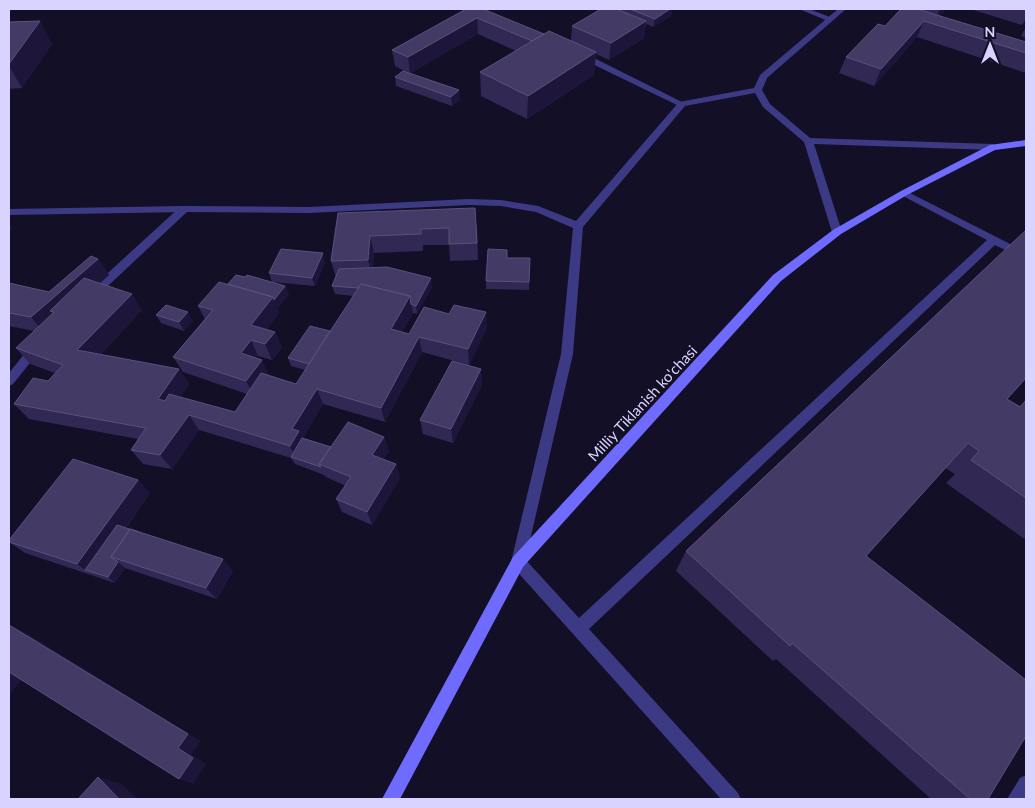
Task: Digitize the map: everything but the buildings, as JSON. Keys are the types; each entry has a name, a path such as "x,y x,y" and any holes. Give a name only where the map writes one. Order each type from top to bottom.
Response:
{"main road":[{"name":"Milliy Tiklanish ko'chasi","path":"391,799 518,562 777,278 837,232 904,193 993,147 1026,143"}],"street":[{"path":"803,9 831,19"},
{"path":"758,90 764,77 842,9"},
{"path":"569,49 682,104 758,90"},
{"path":"758,90 766,105 808,141 837,232"},
{"path":"682,104 578,226 566,354 518,562 732,799"},
{"path":"808,141 993,147"},
{"path":"904,193 1026,256"},
{"path":"9,212 184,209 309,210 429,203 484,202 538,209 578,226"},
{"path":"78,307 184,209"},
{"path":"579,628 994,240"},
{"path":"9,381 42,339"},
{"path":"1016,799 1026,784"}]}
